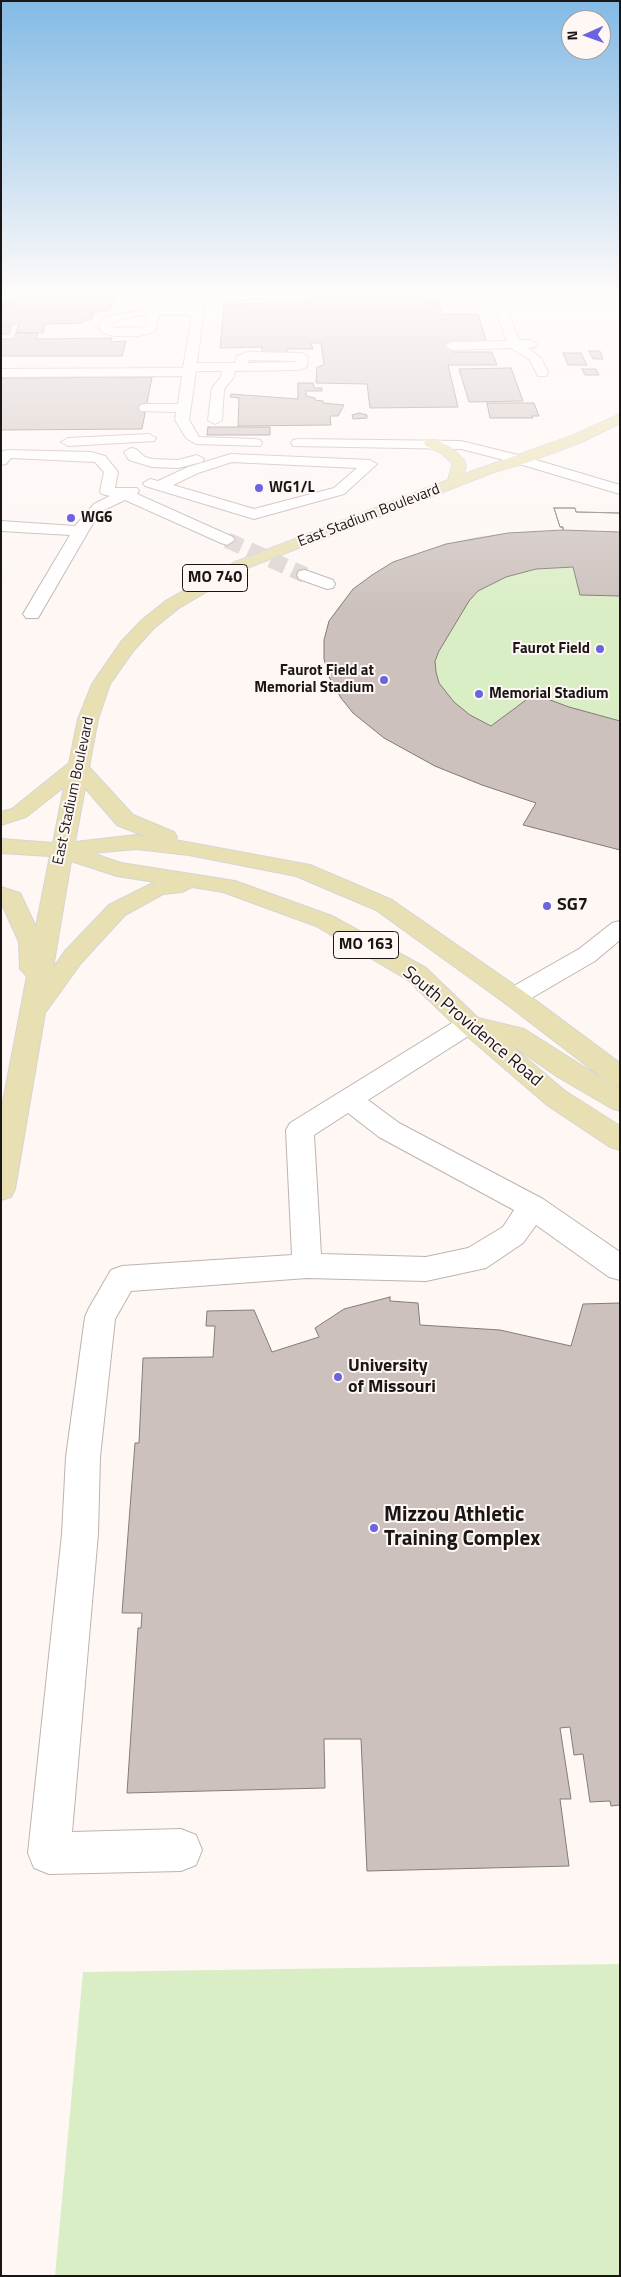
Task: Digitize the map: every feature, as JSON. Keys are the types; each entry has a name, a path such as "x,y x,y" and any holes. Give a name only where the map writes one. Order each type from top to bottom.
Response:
{"main road":[{"name":"East Stadium Boulevard","path":"1,1189 77,767 88,719 101,684 112,664 148,624 173,604 196,589 241,565 492,468 521,460 579,438 620,418"},
{"path":"432,443 446,450 457,460 459,465 454,484"},
{"path":"1,819 19,813 77,767 125,820 218,853"},
{"name":"South Providence Road","path":"1,846 62,850 136,842 218,853 302,870 384,905 514,997 620,1077"},
{"name":"South Providence Road","path":"62,850 117,869 227,886 324,921 417,974 469,1024 556,1098 620,1140"},
{"path":"33,1012 73,957 117,910 158,888 205,882"},
{"path":"1,894 12,898 31,942 33,1012"},
{"path":"469,1024 515,1035 567,1070 620,1101"}],"street":[{"path":"154,482 149,469 136,456 133,446 164,435 183,414 186,397"},
{"path":"215,420 217,397"},
{"path":"146,408 183,414"},
{"path":"183,414 199,444"},
{"path":"1,441 87,442 164,435 199,444 260,443"},
{"path":"283,443 310,437 432,443 478,448 620,490"},
{"path":"87,442 136,456 152,464 190,462 199,444"},
{"path":"1,461 6,454 91,456 100,459 109,467 111,472 108,491 124,494 227,540"},
{"path":"32,614 80,531 99,507 124,494 154,482 231,458 370,464 339,491 254,514 154,482"},
{"path":"154,482 178,464"},
{"path":"1,526 80,531"},
{"path":"305,575 327,584"},
{"path":"514,997 586,955 620,928"},
{"path":"306,1266 300,1130 469,1024"},
{"path":"349,1100 389,1130 534,1207 620,1268"},
{"path":"180,1850 49,1853 80,1534 83,1457 100,1317 122,1279 306,1266 426,1269 476,1259 513,1235 534,1207"}],"green space":[{"name":"Memorial Stadium","path":"563,530 620,532 620,850 523,825 536,803 435,767 384,738 353,713 341,698 329,677 324,659 324,640 329,621 340,605 353,589 393,562 446,544 476,537"},
{"path":"620,1964 620,2276 55,2276 83,1972"}],"building":[{"path":"1,397 148,397 142,429 1,430"},
{"path":"232,397 298,399 298,397 312,397 315,398 315,400 323,401 323,403 344,405 338,416 330,416 331,425 238,426 239,398"},
{"path":"369,397 456,397 458,407 370,408"},
{"path":"468,397 522,397 523,401 469,402"},
{"path":"487,403 534,403 539,416 532,416 533,418 490,418"},
{"path":"359,413 367,415 367,418 353,419 352,415"},
{"path":"208,427 270,427 270,435 207,435"},
{"name":"Memorial Stadium","path":"554,508 575,508 576,512 620,513 620,596 580,595 573,567 536,569 506,577 478,591 469,601 439,651 435,661 436,672 439,683 454,702 470,715 491,726 534,694 569,707 620,721 620,850 523,825 536,803 482,785 435,766 384,738 353,713 341,698 329,677 324,659 324,640 329,621 353,589 372,575 393,562 446,544 508,533 563,530 563,527 560,527"},
{"path":"554,508 575,508 576,512 620,513 620,532 563,530 563,527 560,527"},
{"name":"Mizzou Athletic Training Complex","path":"390,1297 390,1301 418,1303 420,1325 500,1330 571,1346 583,1304 620,1303 620,1805 611,1806 610,1801 590,1802 583,1754 574,1755 570,1727 560,1728 571,1799 560,1799 569,1866 367,1871 361,1739 324,1739 325,1788 127,1793 138,1628 141,1628 142,1613 122,1613 135,1443 139,1443 143,1358 213,1357 215,1326 206,1326 207,1311 254,1310 272,1352 319,1337 315,1328 344,1309"}],"tunnel":[{"path":"227,540 305,575"}],"place":[{"name":"WG1/L","path":"259,488"},
{"name":"WG6","path":"71,518"},
{"name":"Faurot Field","path":"600,649"},
{"name":"Faurot Field at Memorial Stadium","path":"384,680"},
{"name":"Memorial Stadium","path":"479,694"},
{"name":"SG7","path":"547,906"},
{"name":"University of Missouri","path":"338,1377"},
{"name":"Mizzou Athletic Training Complex","path":"374,1528"}]}
